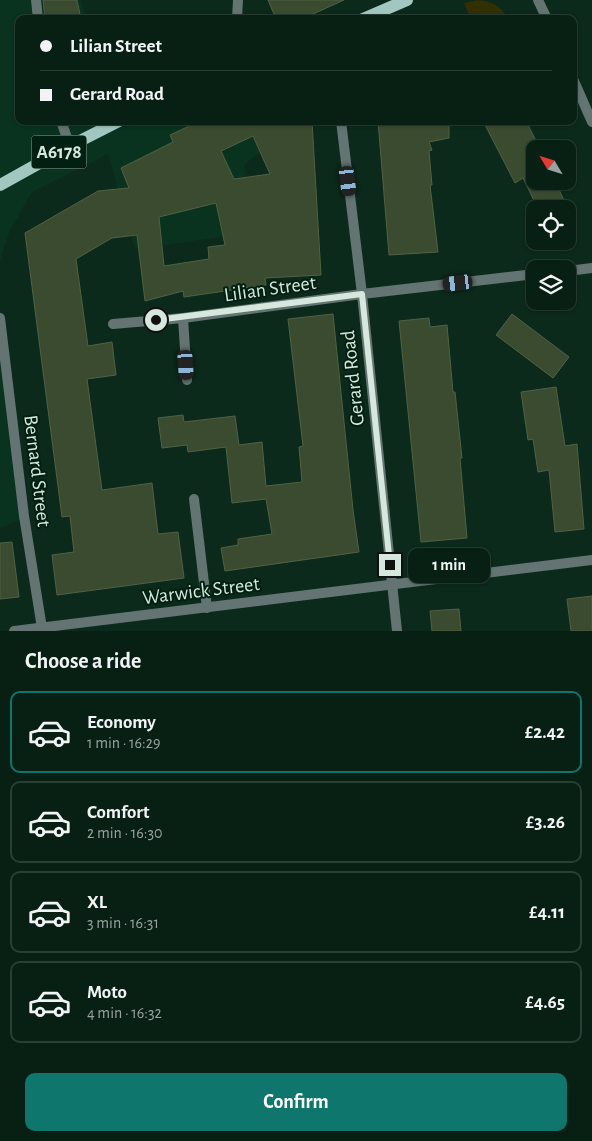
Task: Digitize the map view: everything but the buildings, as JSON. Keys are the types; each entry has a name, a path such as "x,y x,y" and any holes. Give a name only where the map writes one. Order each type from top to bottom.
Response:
{"main road":[{"path":"372,15 407,0"},
{"name":"A6178","path":"0,185 111,125"}],"street":[{"path":"36,0 38,15"},
{"path":"237,15 238,0"},
{"path":"538,0 544,15"},
{"path":"577,87 592,122"},
{"path":"62,125 70,146"},
{"name":"Gerard Road","path":"341,125 362,294 396,631"},
{"path":"576,270 592,268"},
{"name":"Lilian Street","path":"113,324 183,318 362,294 526,275"},
{"name":"Bernard Street","path":"0,318 24,516 42,628"},
{"path":"183,318 187,380"},
{"path":"194,499 207,608"},
{"name":"Warwick Street","path":"14,631 592,560"}],"shaded area":[{"path":"0,0 81,0 86,15 15,15 15,125 123,125 124,128 132,125 298,125 244,165 257,232 135,249 108,154 32,192 10,230 0,261"},
{"path":"477,0 487,2 496,5 506,15 469,15 464,3"},
{"path":"0,317 25,518 0,528"}],"route":[{"path":"156,320 362,294 390,565"}]}
